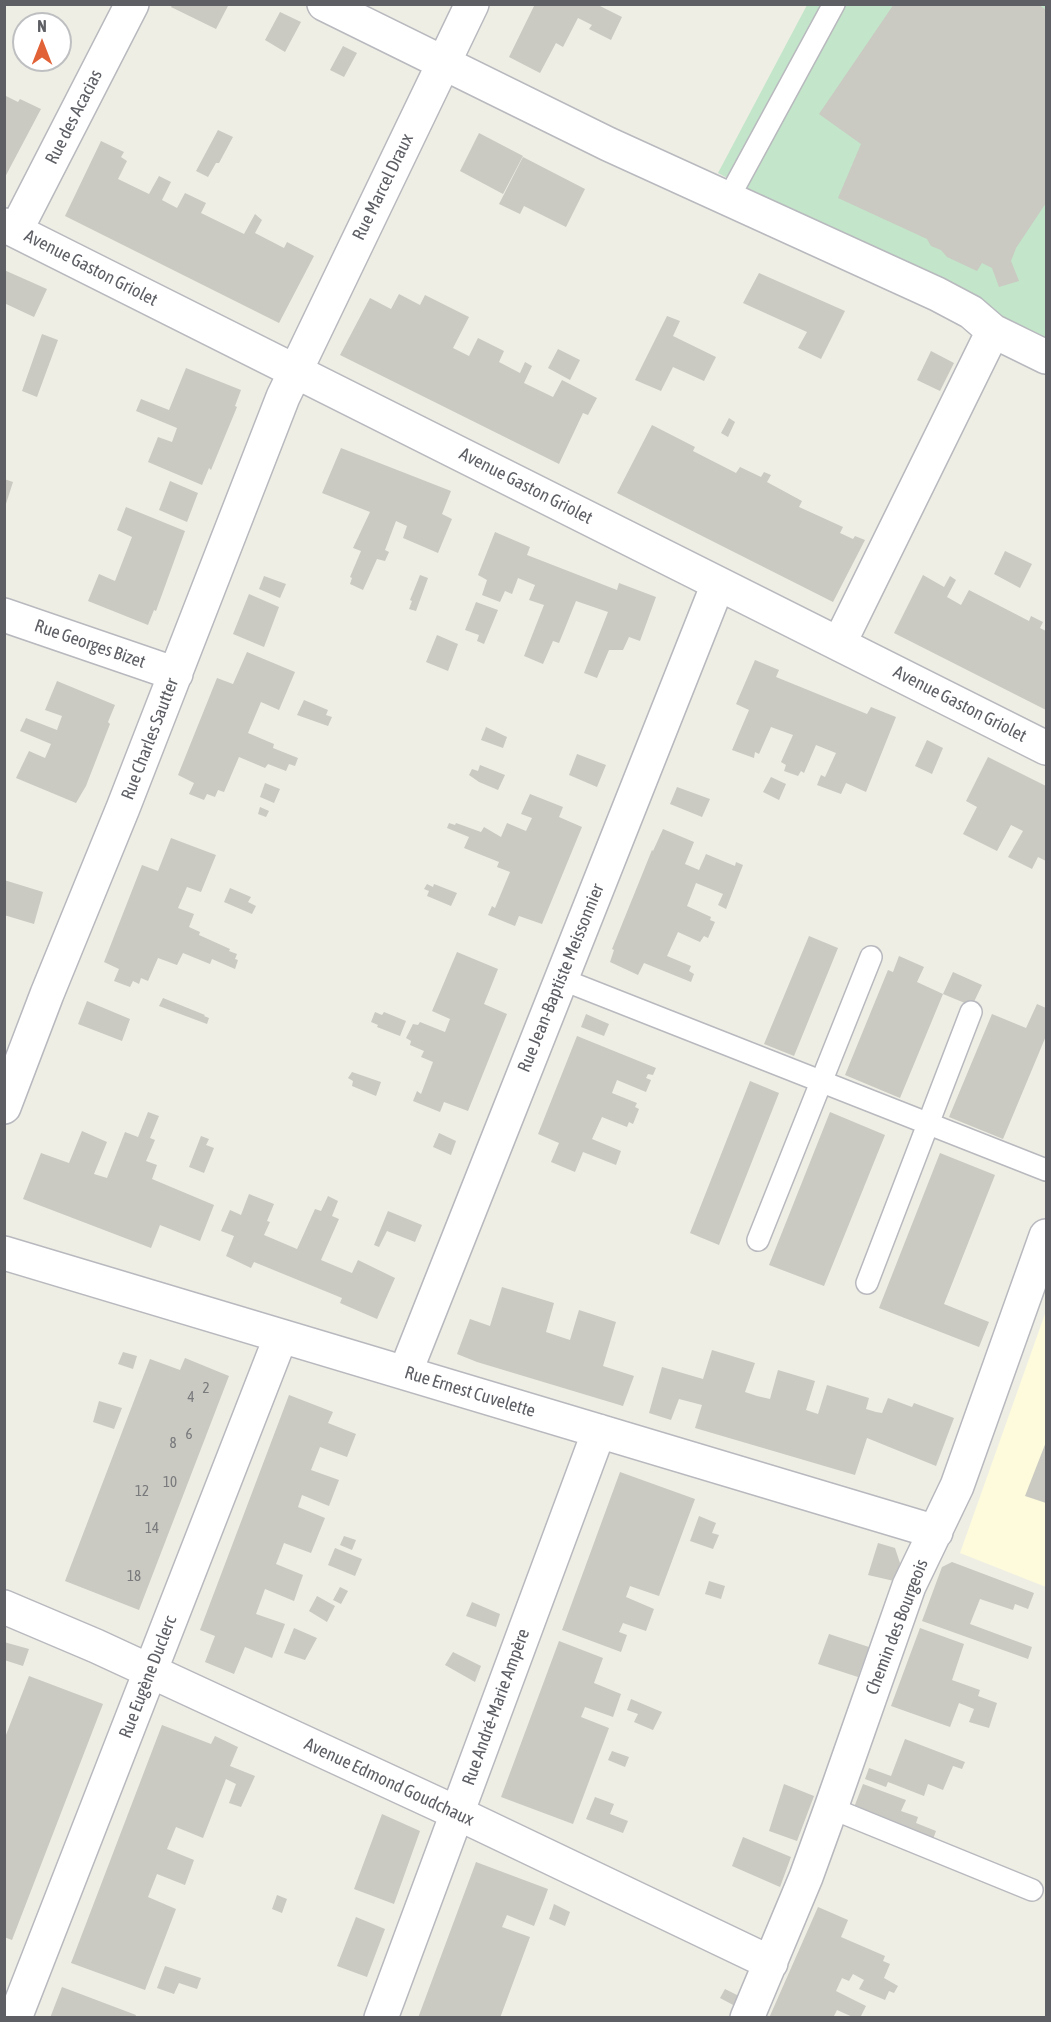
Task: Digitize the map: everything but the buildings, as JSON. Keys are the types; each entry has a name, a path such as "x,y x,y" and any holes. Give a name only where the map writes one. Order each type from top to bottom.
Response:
{"street":[{"name":"Rue des Acacias","path":"10,227 132,4"},
{"path":"324,4 608,144 958,305 971,312 993,331 1047,357"},
{"name":"Rue Marcel Draux","path":"295,370 472,4"},
{"name":"Avenue Gaston Griolet","path":"10,227 1047,748"},
{"path":"839,644 993,331"},
{"name":"Rue Charles Sautter","path":"4,1107 176,674 278,408 295,370"},
{"name":"Rue Jean-Baptiste Meissonnier","path":"405,1373 718,584"},
{"name":"Rue Georges Bizet","path":"4,615 176,674"},
{"name":"Chemin des Bourgeois","path":"747,2018 771,1963 831,1808 909,1586 957,1486 1047,1236"},
{"name":"Rue Ernest Cuvelette","path":"4,1253 936,1532"},
{"name":"Rue Eugène Duclerc","path":"15,2018 281,1336"},
{"name":"Rue André-Marie Ampère","path":"381,2018 599,1431"},
{"name":"Avenue Edmond Goudchaux","path":"4,1607 151,1670 771,1963"}],"lane":[{"path":"728,199 834,4"},
{"path":"758,1240 871,957"},
{"path":"561,979 1047,1170"},
{"path":"867,1283 971,1012"},
{"path":"831,1808 1032,1890"}],"shaded area":[{"path":"1046,1311 1046,1587 960,1553"}],"green space":[{"path":"807,5 1046,5 1046,348 718,173"}]}
